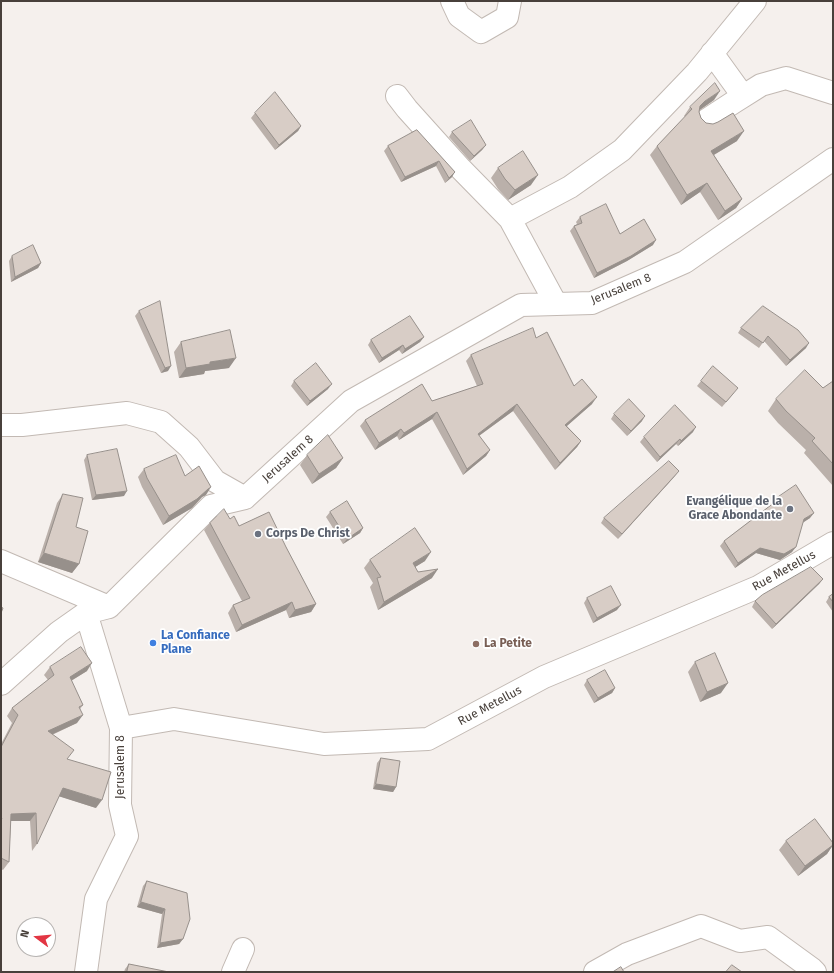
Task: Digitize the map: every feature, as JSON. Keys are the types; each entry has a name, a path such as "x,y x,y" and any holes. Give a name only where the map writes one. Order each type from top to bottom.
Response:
{"street":[{"path":"452,1 459,16 481,32 507,16 510,1"},
{"path":"510,219 570,187 622,150 697,72 755,1"},
{"path":"712,52 743,96"},
{"path":"706,121 761,85 786,78 833,93"},
{"path":"397,96 461,169 510,219 556,304"},
{"name":"Jerusalem 8","path":"109,607 211,506 245,498 351,401 521,305 592,303 685,262 833,159"},
{"path":"1,425 22,425 127,413 161,422 189,447 215,481 245,498"},
{"name":"Rue Metellus","path":"121,728 174,719 324,744 428,739 544,678 758,587 833,543"},
{"path":"1,561 109,607"},
{"path":"1,684 59,632 86,613 109,607"},
{"name":"Jerusalem 8","path":"86,613 121,728 120,805 127,836 96,899 86,972"},
{"path":"595,972 627,954 701,926 740,941 768,937 815,972"},
{"path":"233,972 243,949"}],"building":[{"path":"715,83 720,91 700,106 699,112 701,118 706,123 713,124 733,113 744,131 711,151 742,199 725,211 707,183 687,195 657,146 692,109 690,107"},
{"path":"275,92 301,126 279,145 255,113"},
{"path":"471,120 486,145 474,156 452,132"},
{"path":"417,130 455,172 449,178 439,161 405,177 388,146"},
{"path":"523,151 538,175 515,190 498,168"},
{"path":"606,204 620,234 644,219 656,240 631,256 597,273 574,226 582,223 580,217"},
{"path":"33,245 41,263 15,277 12,256"},
{"path":"160,301 171,366 165,368 139,311"},
{"path":"763,306 798,330 809,343 790,360 768,336 763,343 741,328"},
{"path":"410,316 424,337 405,349 403,345 382,358 371,340"},
{"path":"533,328 536,338 547,332 574,386 582,379 597,397 565,425 581,441 560,463 517,404 478,434 490,450 467,469 437,412 404,433 401,429 379,443 365,420 422,384 432,401 483,384 471,355"},
{"path":"230,330 236,358 186,368 181,342"},
{"path":"316,363 332,384 310,401 294,381"},
{"path":"713,366 738,388 726,402 701,381"},
{"path":"805,370 823,388 833,381 833,464 812,441 815,438 786,411 776,399"},
{"path":"629,399 645,416 631,431 614,414"},
{"path":"675,405 696,427 660,457 644,437"},
{"path":"328,435 343,458 319,474 307,455"},
{"path":"117,449 127,491 96,495 87,455"},
{"path":"176,455 185,476 199,466 211,487 197,499 169,516 147,478 144,469"},
{"path":"669,461 679,471 622,534 604,518"},
{"path":"796,485 814,513 804,519 796,547 784,554 760,548 738,563 724,541 775,502 774,500"},
{"path":"63,494 83,498 76,527 88,531 79,564 44,553"},
{"path":"347,501 363,528 347,539 330,512"},
{"path":"224,509 230,519 234,516 239,526 269,512 316,604 295,610 292,602 242,625 233,605 250,598 210,523"},
{"path":"415,528 431,552 413,563 418,572 438,569 384,602 377,578 381,577 370,560"},
{"path":"811,567 823,579 776,624 755,601 762,595"},
{"path":"611,586 621,605 597,618 587,598"},
{"path":"833,594 833,602 829,597"},
{"path":"81,647 92,663 70,677 83,705 79,707 83,715 48,731 74,750 67,759 111,772 102,800 63,788 37,844 36,813 11,814 9,862 1,858 1,747 18,715 12,708 54,675 50,667"},
{"path":"715,653 728,683 707,692 695,662"},
{"path":"605,670 615,688 598,698 587,680"},
{"path":"381,758 400,761 396,787 376,784"},
{"path":"815,819 833,845 805,866 786,841"},
{"path":"147,881 187,893 190,919 183,939 160,943 165,909 141,902"},
{"path":"129,964 169,972 127,972"},
{"path":"732,965 742,972 726,972"},
{"path":"621,967 624,972 613,972"}],"place":[{"name":"Evangélique de la Grace Abondante","path":"790,509"},
{"name":"Corps De Christ","path":"258,534"},
{"name":"La Confiance Plane","path":"153,643"},
{"name":"La Petite","path":"476,644"}]}
